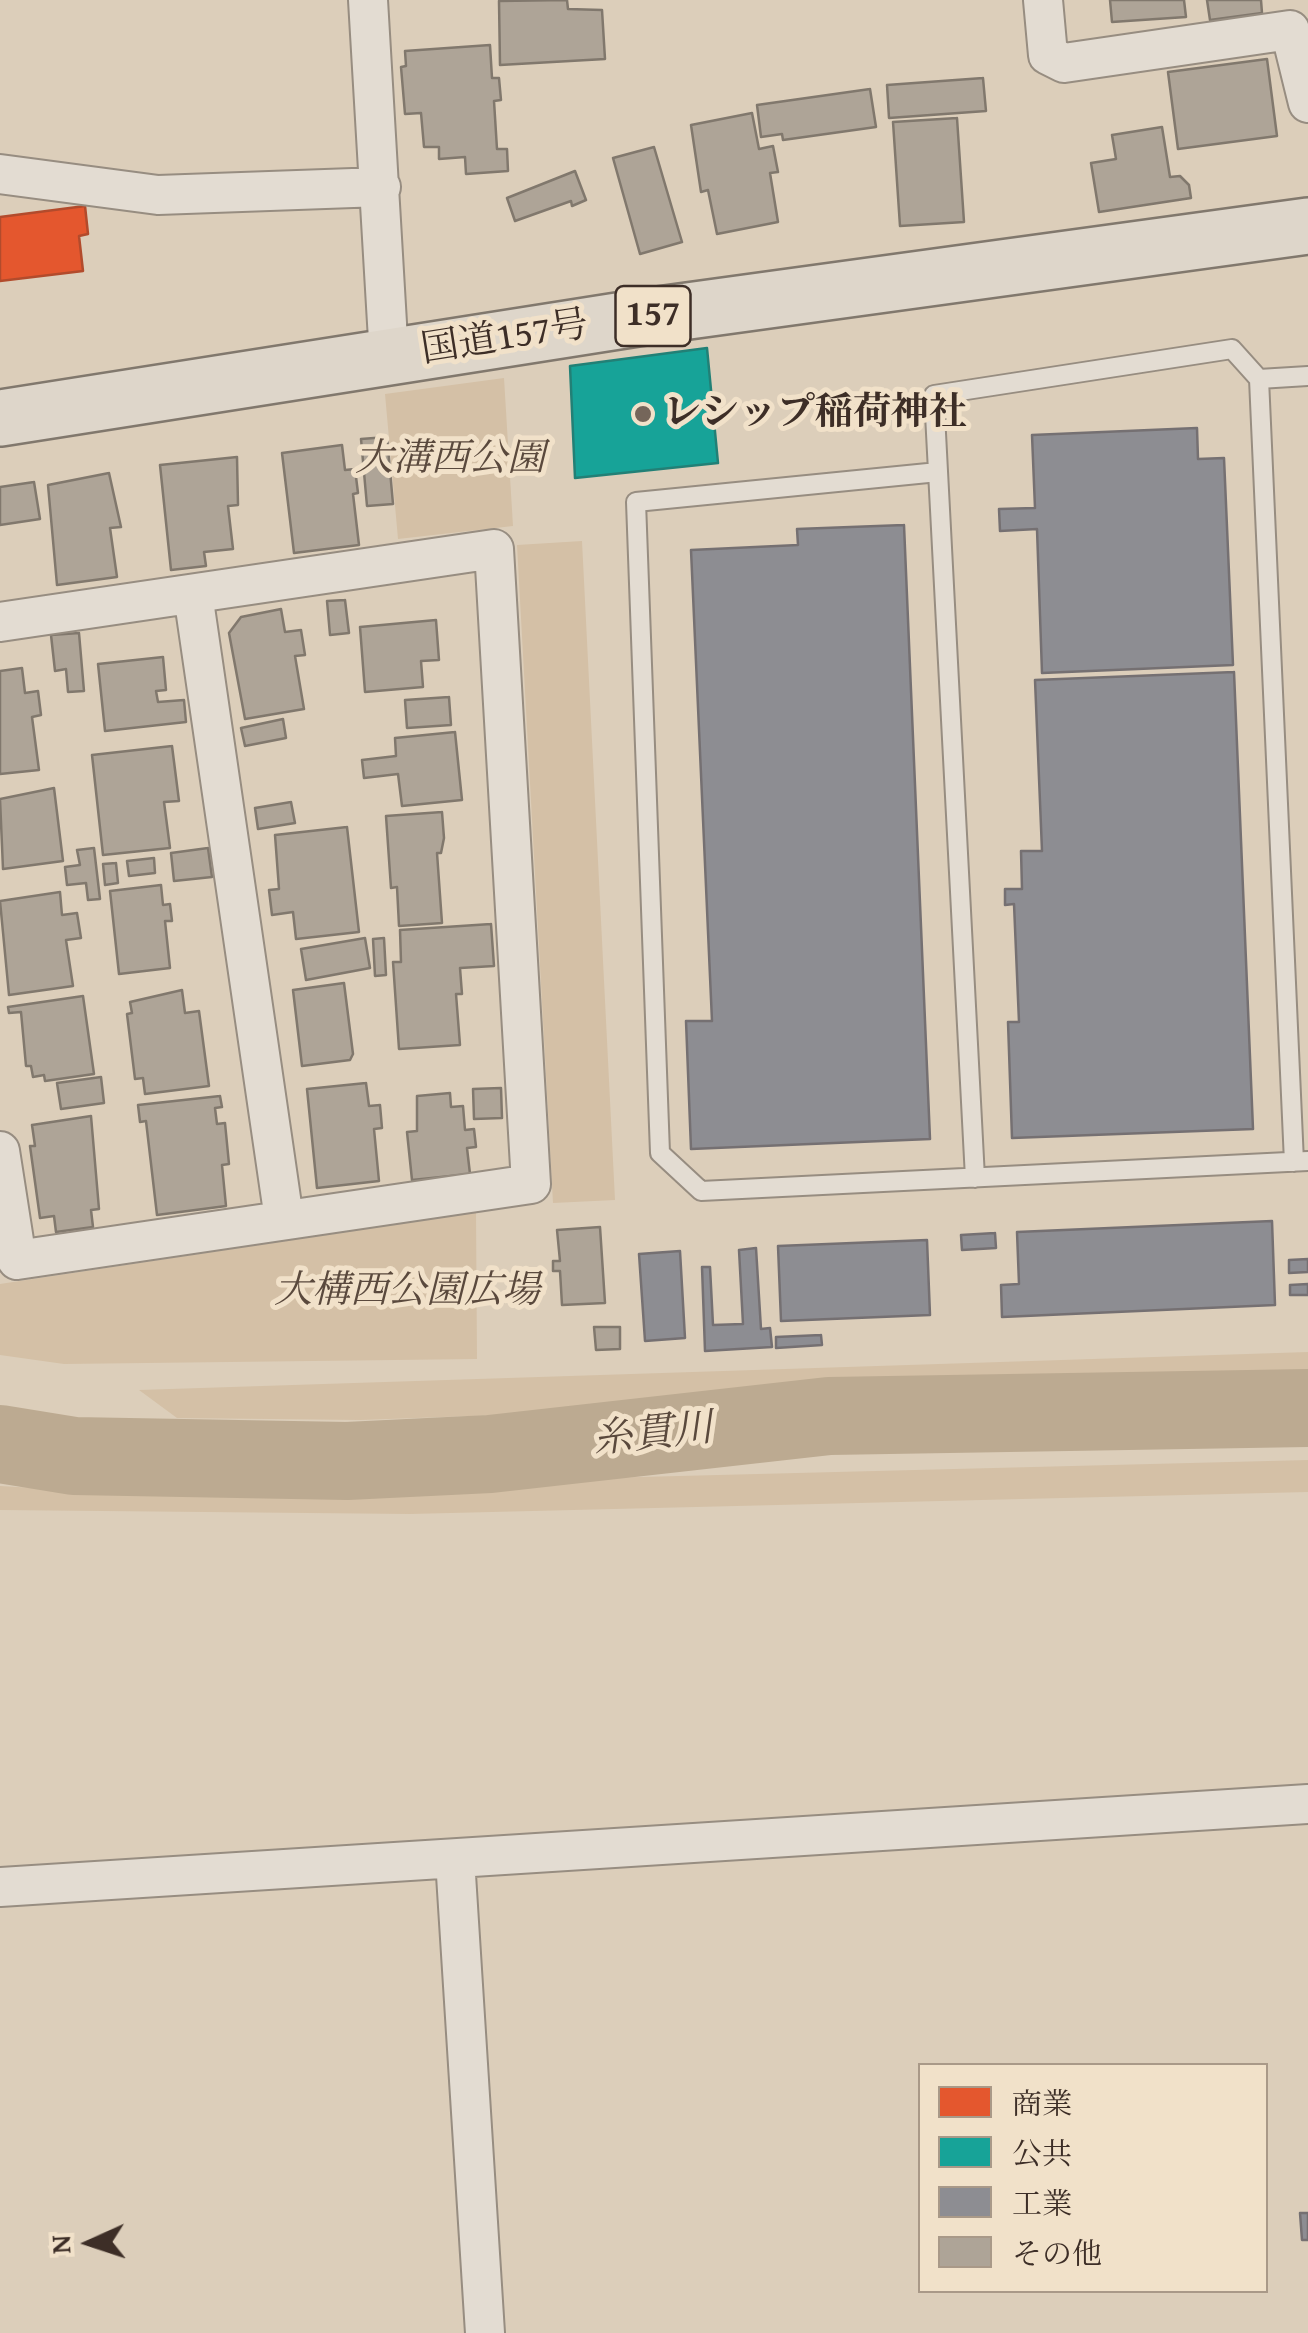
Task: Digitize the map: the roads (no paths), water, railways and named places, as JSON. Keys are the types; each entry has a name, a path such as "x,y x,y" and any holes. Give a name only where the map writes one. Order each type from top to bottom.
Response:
{"highway":[{"name":"国道157号","path":"0,418 390,357 1308,226"}],"street":[{"path":"368,0 390,357"},
{"path":"1043,0 1048,55 1064,63 1290,30 1308,103"},
{"path":"0,174 158,195 380,187"},
{"path":"0,622 494,550 531,1184 17,1260 0,1151"},
{"path":"192,594 284,1220"},
{"path":"0,1887 1308,1804"},
{"path":"455,1859 485,2333"}],"lane":[{"path":"938,472 636,502 660,1153 702,1191 976,1178 1301,1162 1259,379 1232,349 934,394 976,1178"},
{"path":"1259,379 1308,376"}],"waterway":[{"name":"糸貫川","path":"0,1444 74,1456 347,1461 490,1454 829,1416 1308,1408"}],"place":[{"name":"レシップ稲荷神社","path":"643,414"}],"park label":[{"name":"大溝西公園","path":"450,460"},
{"name":"大構西公園広場","path":"407,1292"}]}
